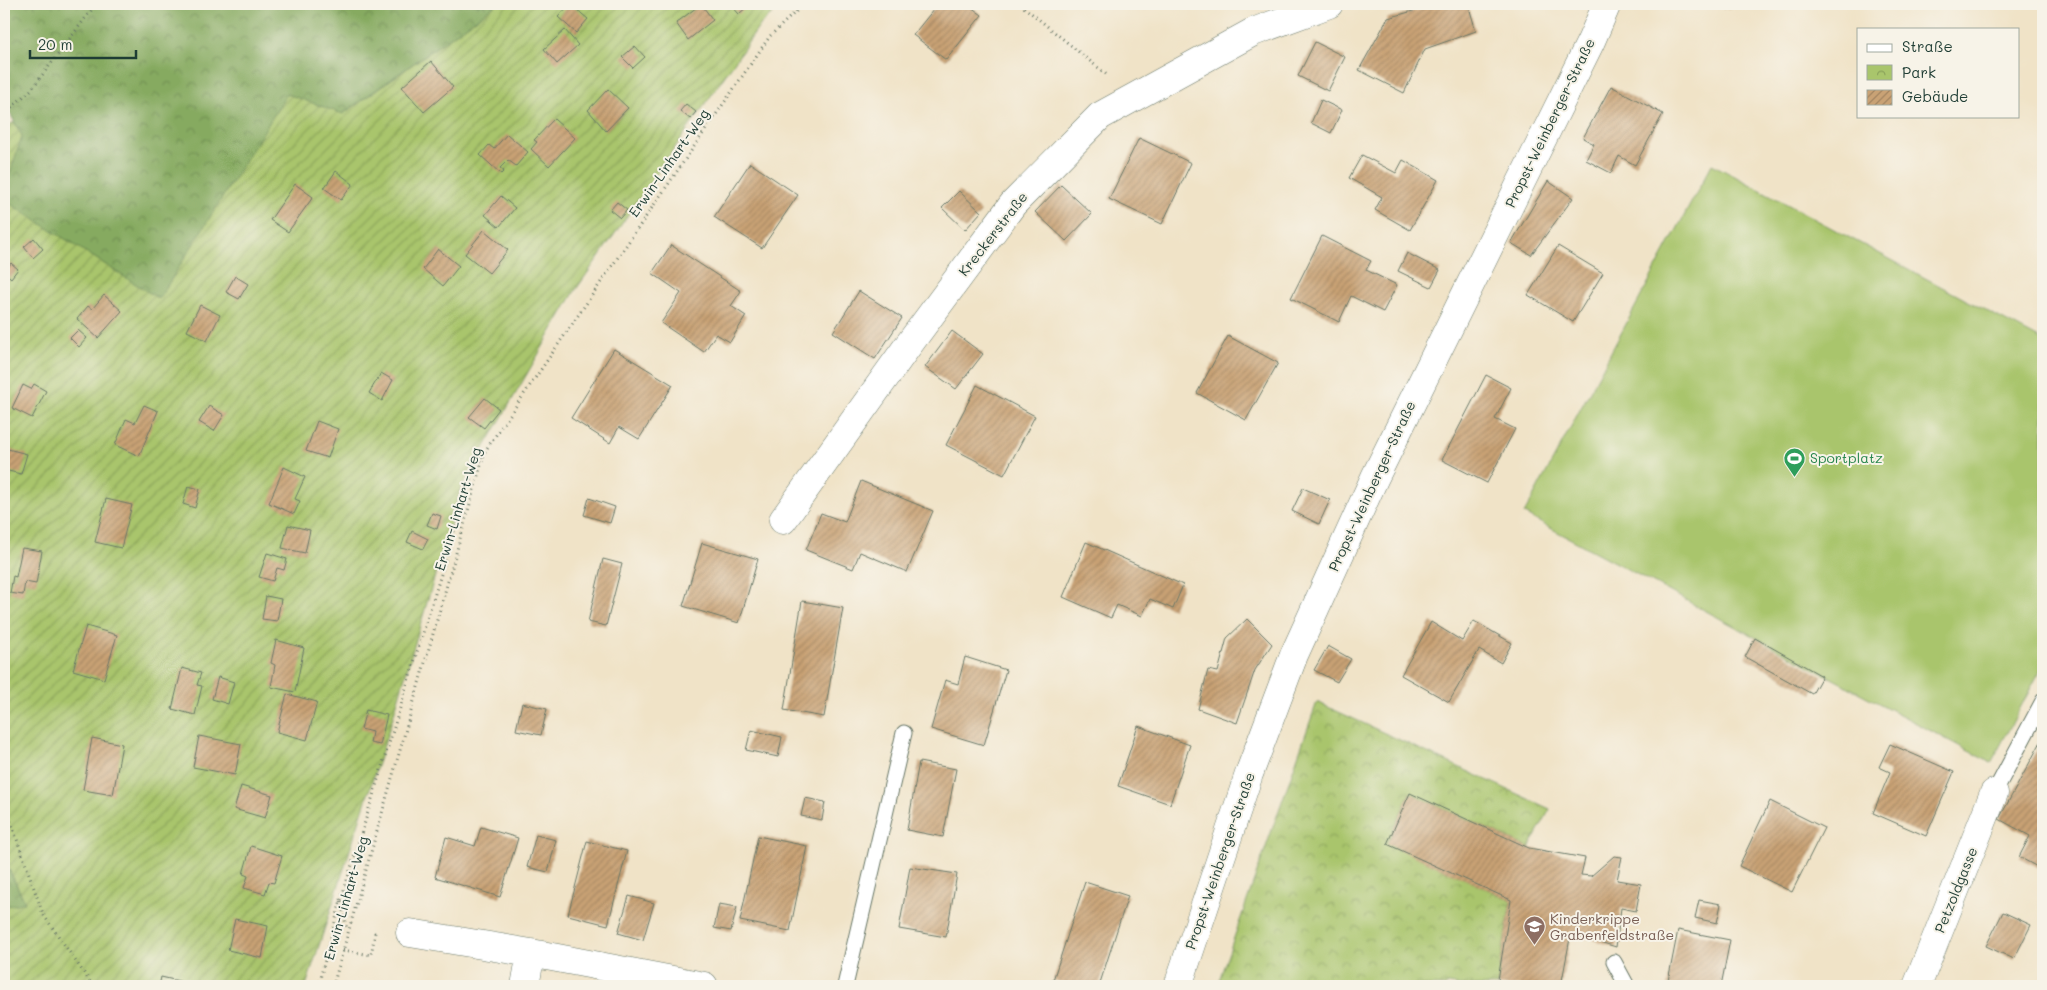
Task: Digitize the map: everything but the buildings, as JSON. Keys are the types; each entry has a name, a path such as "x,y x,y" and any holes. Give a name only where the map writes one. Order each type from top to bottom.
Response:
{"street":[{"name":"Kreckerstraße","path":"783,520 907,347 1013,204 1100,116 1253,32 1329,4"},
{"name":"Propst-Weinberger-Straße","path":"1178,986 1249,774 1294,655 1375,477 1591,41 1607,4"},
{"name":"Petzoldgasse","path":"1917,986 1994,793"},
{"path":"410,933 531,953 704,986"},
{"path":"525,986 531,953"}],"lane":[{"path":"1994,793 2043,701"},
{"path":"845,986 904,733"},
{"path":"1614,962 1627,986"}],"path":[{"path":"4,114 31,90 96,4"},
{"name":"Erwin-Linhart-Weg","path":"333,986 485,451 770,36 804,4"},
{"path":"1020,4 1134,97"},
{"path":"318,986 341,900 472,473 485,451"},
{"path":"4,802 43,914 93,986"},
{"path":"341,900 348,932"},
{"path":"343,950 371,955"}],"green space":[{"path":"4,4 497,4 342,114 287,94 159,299 4,200 4,192 22,136 4,102"},
{"path":"497,4 784,4 761,24 575,291 461,488 393,717 306,986 4,986 4,907 25,902 4,859 4,200 159,299 287,94 343,114"},
{"path":"14,122 22,136 4,192 4,128"},
{"name":"Sportplatz","path":"1712,164 2043,341 2043,665 1991,763 1524,514"},
{"path":"1317,702 1550,809 1529,848 1410,793 1387,843 1511,900 1497,986 1447,984 1446,986 1217,986"},
{"path":"4,859 25,903 4,907"}],"place":[{"name":"Sportplatz","path":"1794,477"},
{"name":"Kinderkrippe Grabenfeldstraße","path":"1534,946"}]}
